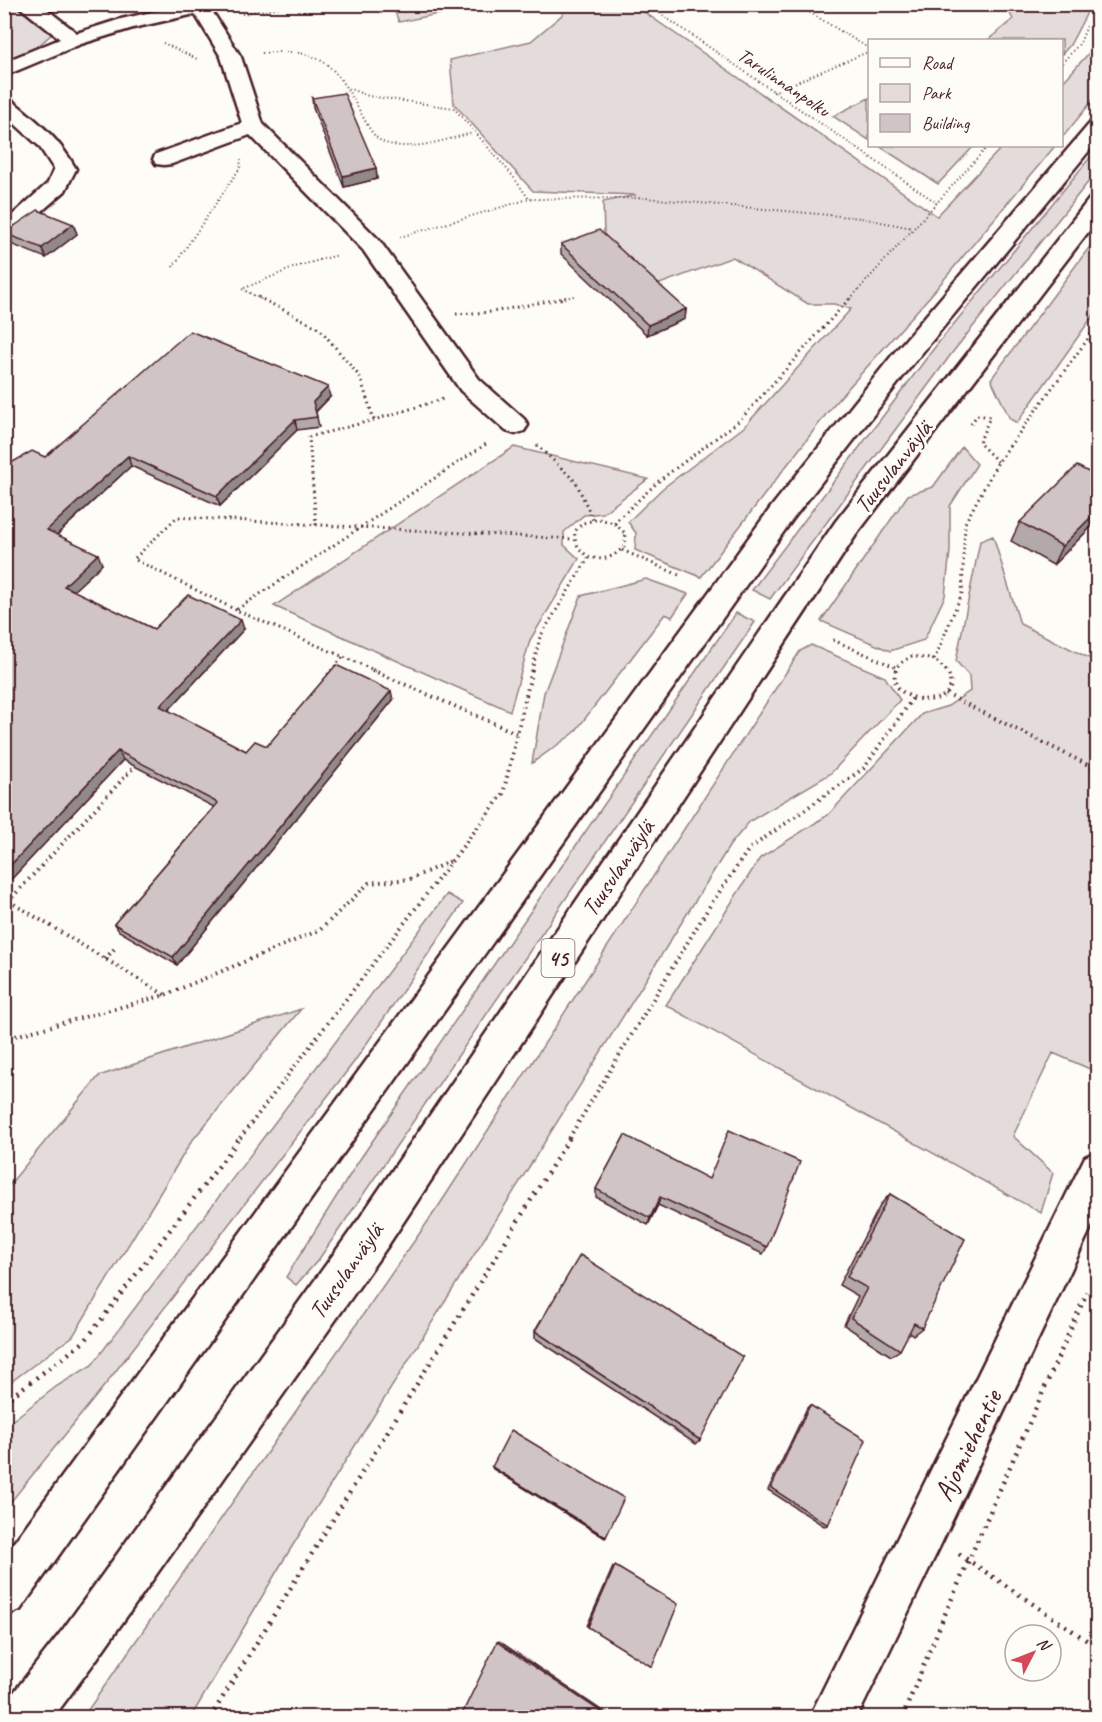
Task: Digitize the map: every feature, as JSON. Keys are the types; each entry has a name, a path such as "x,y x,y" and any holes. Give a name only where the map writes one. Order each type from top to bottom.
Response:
{"main road":[{"path":"4,70 74,40 128,23 209,6 235,68 253,126 371,245 470,385 515,425"},
{"path":"40,7 74,40"},
{"path":"4,104 33,126 58,155 65,169 57,186 19,219"},
{"path":"164,159 253,126"},
{"path":"4,1594 782,513 903,359 1098,126"},
{"name":"Tuusulanväylä","path":"24,1718 80,1644 373,1233 846,528 1098,203"},
{"name":"Ajomiehentie","path":"832,1718 926,1531 1098,1170"}],"path":[{"name":"Tarulinnanpolku","path":"646,4 936,203"},
{"path":"795,4 868,49"},
{"path":"1063,62 1080,43 1096,4"},
{"path":"163,44 235,68 280,50 315,54 326,62 347,87 374,136 387,144 426,143 473,134"},
{"path":"773,92 868,51"},
{"path":"347,87 368,96 454,108 473,134 522,188 529,199"},
{"path":"173,267 240,168 243,141 253,126"},
{"path":"614,523 660,480 740,420 785,373 912,228 987,147"},
{"path":"374,420 360,377 319,328 242,289 298,266 529,199 646,198 861,218 912,228"},
{"path":"418,310 443,314 492,312 574,296"},
{"path":"934,660 962,593 965,523 998,462 1098,325"},
{"path":"316,525 309,437 438,402 470,385"},
{"path":"971,424 976,415 990,417 979,443 998,462"},
{"path":"236,610 515,425 576,482 593,520"},
{"path":"516,733 236,610 135,559 177,517 572,539"},
{"path":"593,520 614,523 626,534 622,550 615,555 603,558 589,557 576,549 572,539 578,526 593,520"},
{"path":"622,550 679,575"},
{"path":"4,1402 85,1341 503,794 540,637 589,557"},
{"path":"834,640 895,667"},
{"path":"912,656 934,660 942,665 951,677 951,685 946,694 939,699 927,701 912,698 896,685 893,677 895,667 900,661 912,656"},
{"path":"321,683 343,657"},
{"path":"946,694 1098,770"},
{"path":"210,1718 457,1322 716,897 749,849 864,768 912,698"},
{"path":"4,906 135,766"},
{"path":"4,1039 165,995 320,930 369,883 410,879 453,861"},
{"path":"9,901 165,995"},
{"path":"105,959 114,949"},
{"path":"902,1718 1088,1288"},
{"path":"926,1531 1098,1648"}],"green space":[{"path":"5,5 25,11 53,33 37,47 5,61"},
{"path":"392,5 483,5 399,22"},
{"path":"559,5 634,5 937,216 1002,147 1054,147 931,295 834,404 701,577 635,550 636,533 628,522 663,488 744,427 851,309 834,304 808,304 733,257 657,285 604,235 603,202 636,195 533,191 454,104 450,60 531,41 563,14"},
{"path":"1005,5 1091,5 1070,45 1063,53 1063,39 989,39 1013,19"},
{"path":"1097,44 1097,95 1063,137 1063,82"},
{"path":"868,98 868,139 833,116"},
{"path":"881,147 973,147 938,184"},
{"path":"1097,149 1097,171 952,353 770,599 752,590 935,347"},
{"path":"1097,237 1097,310 1017,423 1010,419 991,379"},
{"path":"514,447 648,479 603,513 584,515 564,532 564,545 579,559 530,640 510,711 274,606"},
{"path":"962,447 977,464 950,506 950,551 945,596 924,640 890,651 821,621 908,495 933,487"},
{"path":"993,536 1020,624 1097,662 1097,1072 1053,1053 1013,1136 1053,1173 1041,1213 666,1005 760,858 828,815 922,714 948,706 970,691 969,676 956,661 980,541"},
{"path":"646,579 688,594 672,617 665,614 574,733 532,763 544,693 581,596"},
{"path":"736,613 755,622 319,1259 296,1285 286,1277 358,1162"},
{"path":"811,645 885,677 900,700 830,774 750,821 730,845 283,1561 191,1717 83,1717 440,1204 800,651"},
{"path":"447,894 463,903 354,1062 105,1385 5,1509 5,1426 57,1386 92,1365"},
{"path":"301,1009 191,1142 73,1336 5,1386 5,1190 99,1076"}],"building":[{"path":"344,93 376,168 343,176 312,98"},
{"path":"38,210 73,224 42,248 4,233"},
{"path":"599,230 686,309 648,325 561,244"},
{"path":"190,331 328,387 313,402 317,417 295,420 217,496 128,456 47,530 98,554 64,586 154,629 188,595 241,620 160,706 246,751 255,741 267,746 336,665 391,691 173,957 114,924 218,803 118,751 4,872 4,467 32,451 45,457"},
{"path":"1077,466 1098,477 1098,510 1062,546 1020,522"},
{"path":"729,1130 800,1162 767,1247 660,1197 650,1218 596,1189 625,1135 709,1179"},
{"path":"890,1194 965,1239 922,1328 914,1323 900,1350 851,1318 867,1288 847,1277"},
{"path":"580,1255 743,1357 700,1440 535,1331"},
{"path":"810,1405 866,1440 828,1525 771,1488"},
{"path":"511,1430 624,1498 606,1537 492,1467"},
{"path":"615,1566 678,1604 652,1667 588,1627"},
{"path":"497,1642 610,1718 460,1718"}]}
